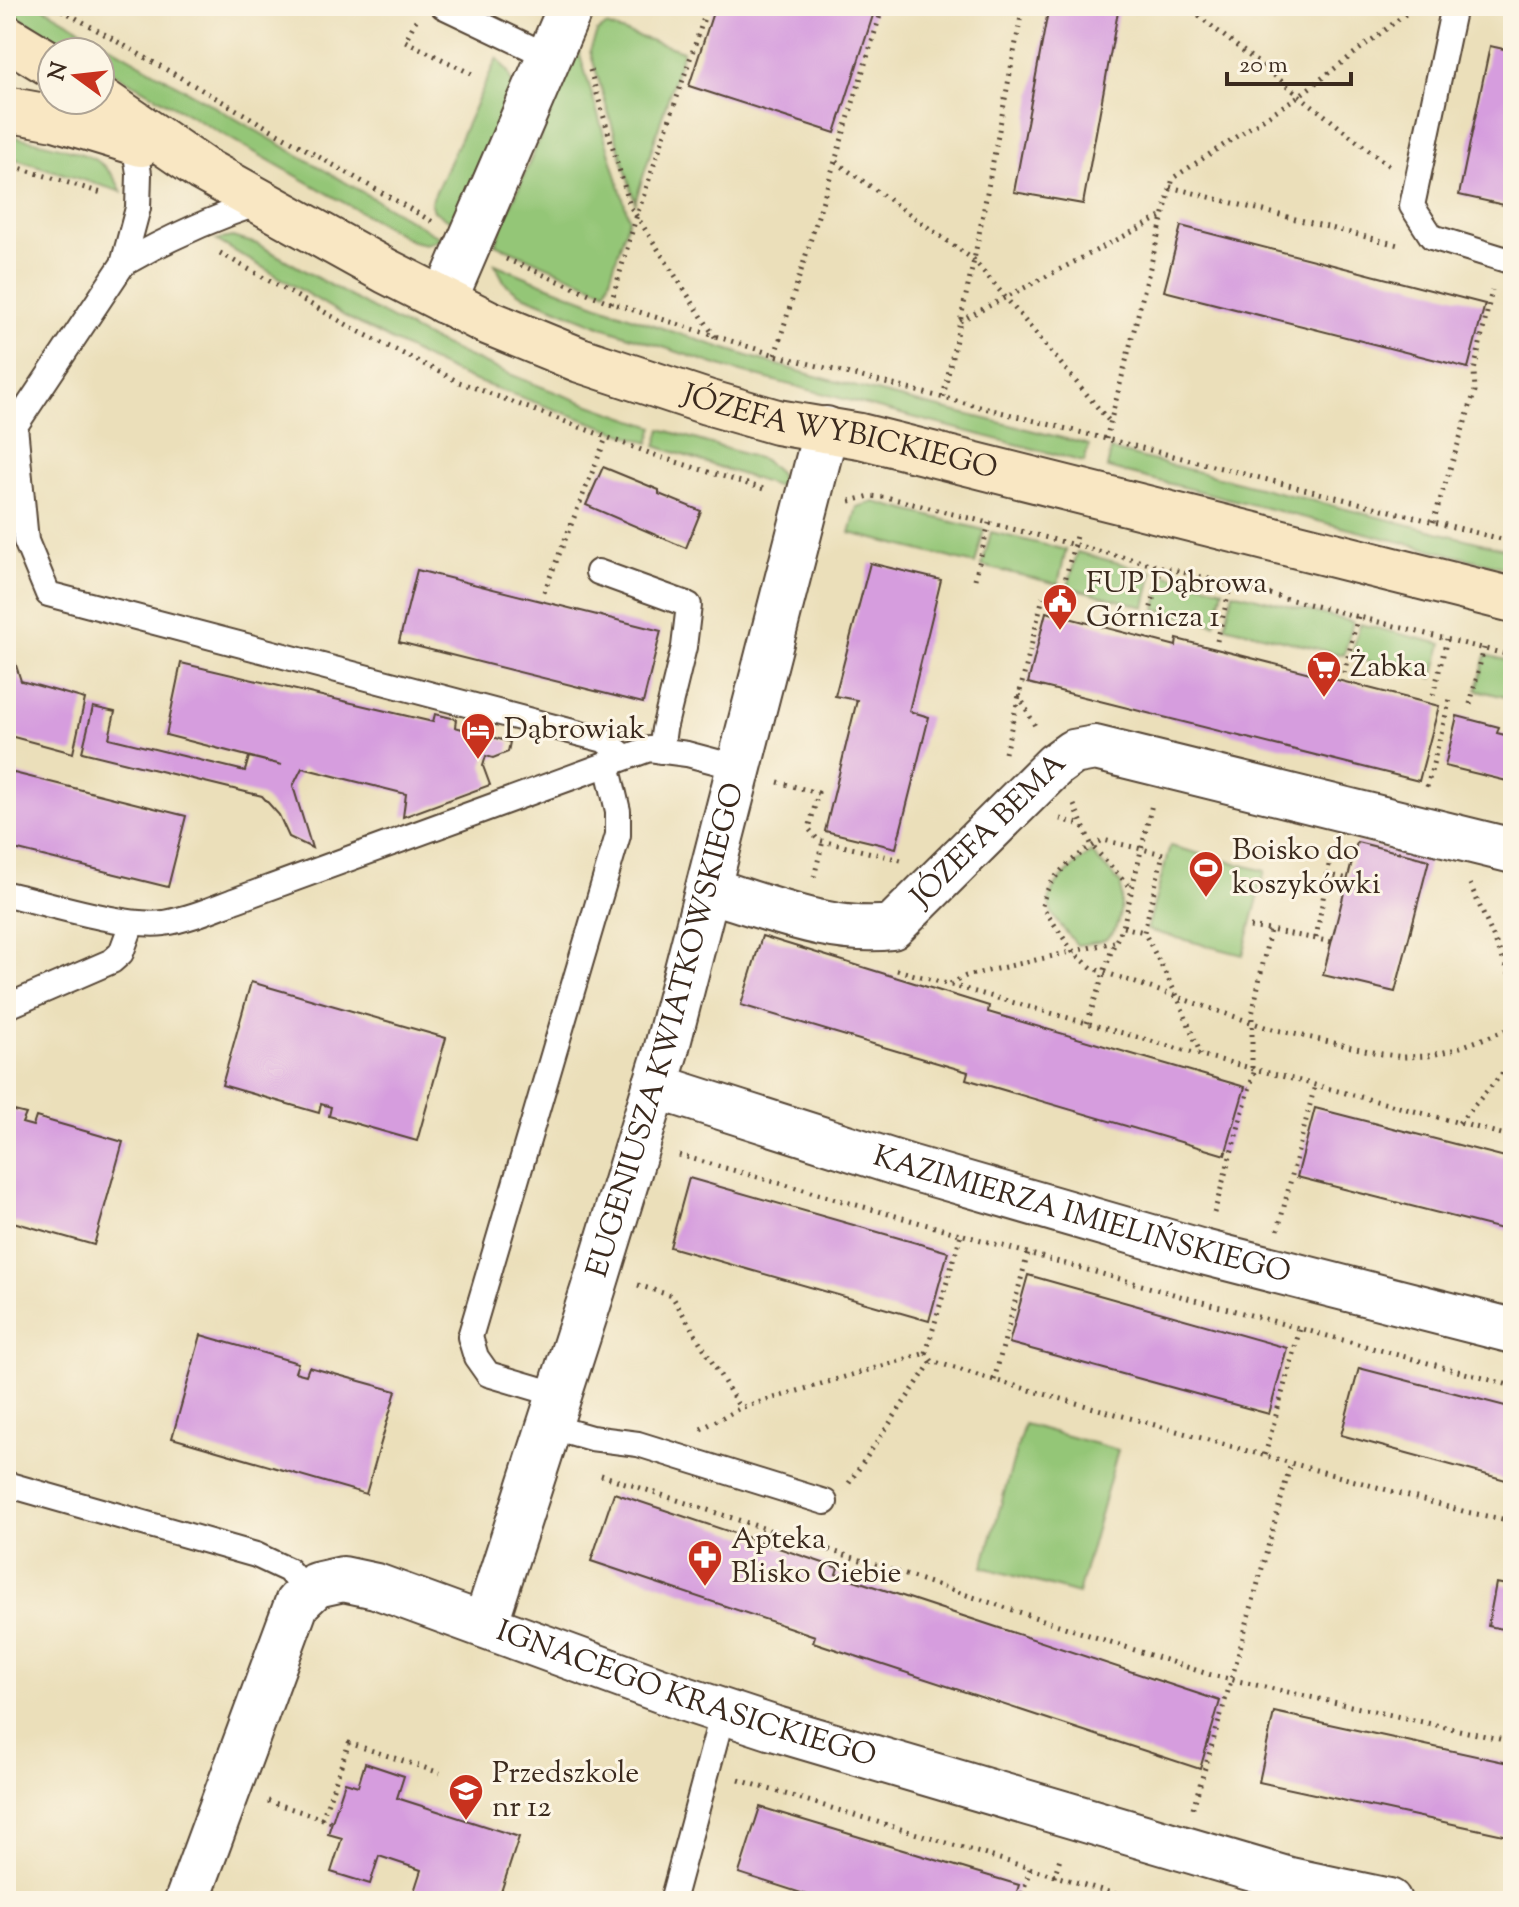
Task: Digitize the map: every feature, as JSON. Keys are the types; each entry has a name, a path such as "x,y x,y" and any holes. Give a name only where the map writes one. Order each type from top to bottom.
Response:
{"street":[{"path":"444,301 570,9"},
{"path":"6,37 36,55"},
{"name":"JÓZEFA WYBICKIEGO","path":"6,109 55,118 134,141 202,169"},
{"name":"JÓZEFA WYBICKIEGO","path":"116,110 202,169 444,301 532,342 665,389 777,422 904,446 1513,600"},
{"name":"EUGENIUSZA KWIATKOWSKIEGO","path":"485,1625 655,1086 826,429"},
{"name":"JÓZEFA BEMA","path":"708,890 841,928 868,930 892,927 1055,765 1073,752 1095,748 1513,851"},
{"name":"KAZIMIERZA IMIELIŃSKIEGO","path":"655,1086 975,1186 1203,1252 1513,1331"},
{"name":"IGNACEGO KRASICKIEGO","path":"308,1593 316,1585 343,1579 376,1586 723,1712 1290,1880 1389,1901"},
{"path":"187,1901 297,1603 308,1593"}],"lane":[{"path":"443,6 550,57"},
{"path":"1454,6 1412,206 1432,237 1506,260"},
{"path":"134,141 139,174 138,208 123,264 10,424 26,541 48,594 604,740 616,760 618,835 470,1337 476,1357 488,1374 554,1411 591,1438 638,1444 825,1502"},
{"path":"123,264 181,231 262,202"},
{"path":"598,572 689,605 684,647 661,751"},
{"path":"6,894 132,923 163,923 187,918 649,749 687,754 739,770"},
{"path":"6,1007 112,961 121,953 132,923"},
{"path":"6,1484 256,1555 288,1570 308,1593"},
{"path":"672,1901 723,1712"}],"path":[{"path":"55,6 439,226"},
{"path":"611,303 636,218 708,6"},
{"path":"775,355 883,6"},
{"path":"943,397 974,260 1023,6"},
{"path":"1186,6 1414,186"},
{"path":"1106,439 1173,178 1300,95 1416,6"},
{"path":"570,9 636,218 715,337"},
{"path":"418,18 405,41 476,76"},
{"path":"836,162 974,260 1110,422"},
{"path":"6,164 97,191 138,208"},
{"path":"1170,187 1423,251 1432,237"},
{"path":"960,322 1162,217"},
{"path":"181,231 358,331 487,394 606,438 772,491"},
{"path":"495,254 611,303 775,355 1513,542"},
{"path":"1433,522 1475,391 1474,371 1506,260"},
{"path":"544,592 606,438"},
{"path":"840,504 863,497 883,497 1513,656"},
{"path":"975,579 989,523"},
{"path":"1060,601 1076,536"},
{"path":"1147,623 1161,567"},
{"path":"1217,641 1231,584"},
{"path":"1002,765 1043,597"},
{"path":"1344,673 1358,616"},
{"path":"1433,695 1447,639"},
{"path":"1470,704 1484,648"},
{"path":"1417,827 1450,699"},
{"path":"1087,1023 1123,927 1161,764"},
{"path":"739,770 818,793 809,829 818,840 949,872"},
{"path":"1316,938 1342,808"},
{"path":"1201,1055 1177,996 1144,932 1163,854 1103,840 1068,863 1045,892 1042,906 1073,952 1092,968 1177,996 1252,1023 1382,1054 1428,1056 1513,1028"},
{"path":"817,866 823,841"},
{"path":"1327,874 1348,879"},
{"path":"1471,885 1513,982"},
{"path":"1123,927 1144,932"},
{"path":"1250,927 1332,942"},
{"path":"1191,1299 1254,1068 1252,1023 1270,930"},
{"path":"949,984 966,976 1115,942"},
{"path":"890,968 1201,1055 1513,1137"},
{"path":"1459,1123 1513,1061"},
{"path":"1268,1270 1315,1085"},
{"path":"679,1155 1513,1386"},
{"path":"926,1353 975,1186"},
{"path":"994,1380 1041,1205"},
{"path":"638,1285 672,1296 740,1408"},
{"path":"1265,1455 1300,1328"},
{"path":"926,1353 932,1361 994,1380 1466,1512 1513,1521"},
{"path":"660,1451 740,1408 926,1353"},
{"path":"812,1546 825,1502 844,1490 932,1361"},
{"path":"1181,1848 1291,1463"},
{"path":"596,1473 1231,1681 1513,1742"},
{"path":"322,1819 349,1743 440,1773"},
{"path":"708,1768 1138,1901"},
{"path":"276,1804 332,1822"},
{"path":"1020,1901 1030,1869"}],"green space":[{"path":"6,6 41,6 93,36 51,36 6,10"},
{"path":"606,26 683,51 635,202 590,51 597,32"},
{"path":"578,48 629,218 606,291 495,244"},
{"path":"116,49 443,239 425,244 412,241 116,74"},
{"path":"497,58 508,72 514,89 458,225 434,211 431,202"},
{"path":"6,135 90,157 106,168 122,192 6,156"},
{"path":"232,237 257,244 392,320 465,355 654,427 649,443 467,378 431,361 350,319 216,240"},
{"path":"495,264 688,337 766,361 1089,445 1084,462 726,368 602,327 518,293 505,283"},
{"path":"661,429 764,460 779,473 785,489 656,446"},
{"path":"1111,450 1513,551 1513,570 1107,468"},
{"path":"874,502 984,530 975,564 850,533 857,507"},
{"path":"991,532 1066,550 1058,584 982,566"},
{"path":"1077,552 1153,572 1145,607 1068,587"},
{"path":"1163,574 1223,589 1215,624 1156,609"},
{"path":"1233,592 1353,622 1344,655 1225,626"},
{"path":"1360,624 1442,644 1433,678 1351,657"},
{"path":"1486,655 1513,662 1513,693 1509,698 1477,690"},
{"name":"Boisko do koszykówki","path":"1170,846 1265,871 1243,955 1147,930"},
{"path":"1091,852 1121,884 1120,915 1110,936 1094,943 1077,945 1055,918 1049,900 1063,877"},
{"path":"1024,1424 1118,1450 1078,1594 983,1567"}],"building":[{"path":"715,6 876,6 835,133 689,86"},
{"path":"1049,6 1119,6 1083,204 1014,192"},
{"path":"1490,46 1513,51 1513,207 1459,195"},
{"path":"1181,226 1485,304 1468,368 1164,291"},
{"path":"603,467 701,511 686,548 586,505"},
{"path":"870,563 941,580 909,711 929,717 896,848 825,831 857,700 835,696"},
{"path":"417,570 661,631 643,703 399,642"},
{"path":"1046,612 1176,646 1177,639 1439,706 1419,781 1028,683"},
{"path":"6,634 21,681 85,699 73,753 6,735"},
{"path":"181,663 433,722 435,714 456,719 455,727 510,742 508,752 493,758 486,756 483,766 490,785 403,817 406,794 302,768 293,786 312,848 289,837 279,815 262,796 82,752 93,707 115,712 109,738 245,771 249,757 282,765 166,735"},
{"path":"1457,716 1499,727 1497,733 1513,737 1511,782 1445,766"},
{"path":"6,771 186,816 168,887 6,847"},
{"path":"1357,842 1429,860 1395,992 1323,975"},
{"path":"762,936 989,1006 988,1012 1245,1087 1225,1155 966,1079 968,1072 741,1005"},
{"path":"251,982 446,1038 417,1141 329,1116 331,1107 321,1104 319,1113 222,1085"},
{"path":"1315,1108 1513,1159 1513,1232 1297,1177"},
{"path":"6,1109 26,1114 22,1123 33,1126 36,1117 123,1142 94,1245 6,1220"},
{"path":"689,1178 948,1252 929,1321 670,1247"},
{"path":"1028,1275 1287,1348 1269,1414 1009,1343"},
{"path":"201,1335 298,1363 295,1372 306,1375 309,1367 396,1391 366,1494 172,1438"},
{"path":"1359,1368 1513,1408 1513,1482 1341,1435"},
{"path":"614,1493 838,1568 836,1574 1220,1701 1200,1769 813,1642 815,1636 591,1561"},
{"path":"1496,1583 1513,1586 1513,1631 1488,1626"},
{"path":"1274,1712 1513,1764 1513,1837 1259,1782"},
{"path":"365,1763 404,1776 397,1798 519,1837 498,1901 411,1901 421,1870 379,1856 370,1884 331,1872 342,1838 328,1834 345,1782 358,1786"},
{"path":"760,1807 1019,1885 1014,1901 826,1901 739,1873"}],"place":[{"name":"FUP Dąbrowa Górnicza 1","path":"1060,632"},
{"name":"Żabka","path":"1324,699"},
{"name":"Dąbrowiak","path":"478,761"},
{"name":"Boisko do koszykówki","path":"1206,899"},
{"name":"Apteka Blisko Ciebie","path":"705,1588"},
{"name":"Przedszkole nr 12","path":"466,1822"}]}
